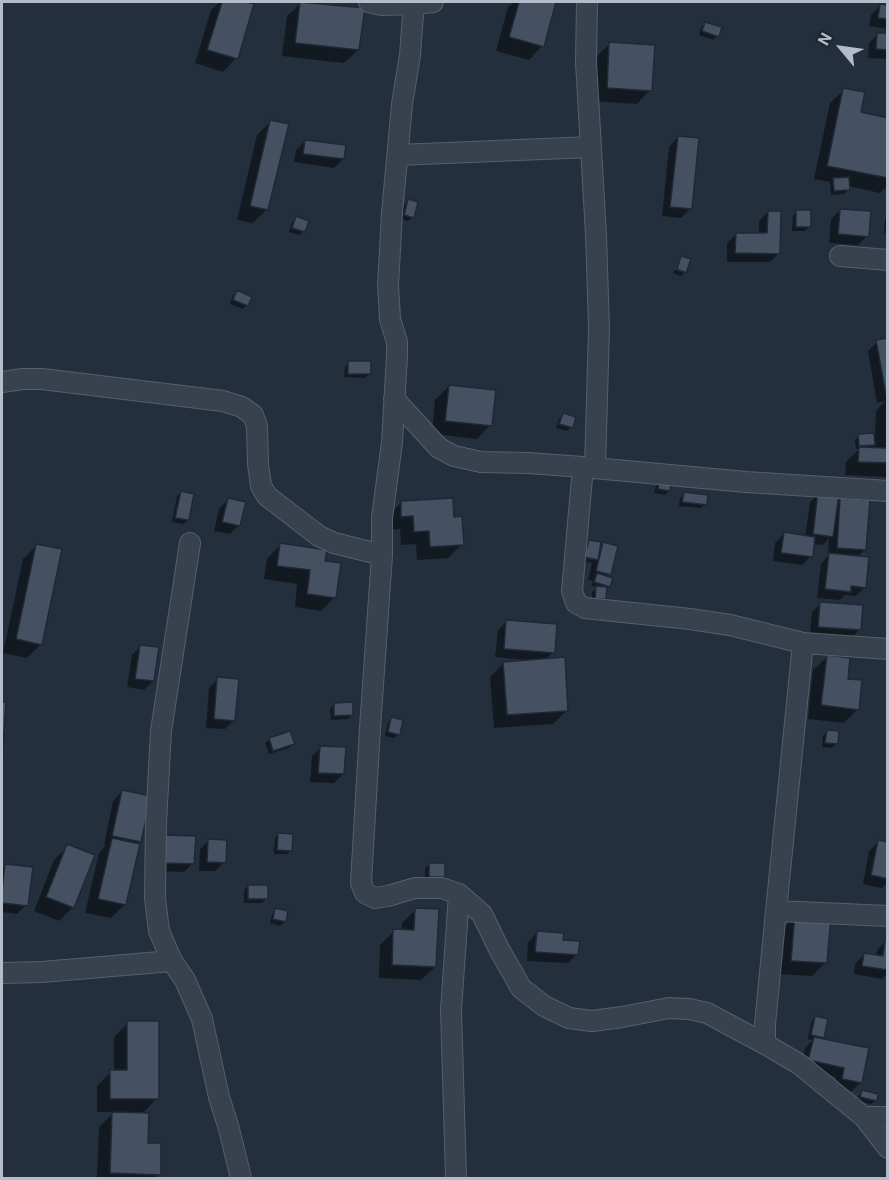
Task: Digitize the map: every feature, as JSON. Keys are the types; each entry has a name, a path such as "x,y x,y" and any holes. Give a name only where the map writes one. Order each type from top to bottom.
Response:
{"street":[{"path":"369,2 382,5 421,2 402,104 392,213 388,285 390,319 397,356 392,442 382,518 382,555 362,883 365,893 375,898 415,888 442,888 459,894 482,914 521,988 544,1006 569,1017 592,1021 669,1008 707,1013 799,1064 864,1117 888,1148"},
{"path":"588,2 586,62 599,328 589,468 572,591 576,603 593,610 627,612 730,626 803,643 888,649"},
{"path":"398,155 591,147"},
{"path":"840,256 888,260"},
{"path":"2,382 42,379 223,401 242,407 253,416 257,426 261,486 267,496 319,536 334,543 382,555"},
{"path":"394,399 439,448 454,456 481,462 528,463 746,482 888,491"},
{"path":"190,543 161,731 155,898 159,932 172,960 185,980 201,1019 241,1179"},
{"path":"765,1044 765,1024 803,643"},
{"path":"456,1179 451,1010 459,894"},
{"path":"776,911 888,916"},
{"path":"2,974 172,960"},
{"path":"864,1117 888,1116"}],"building":[{"path":"222,2 254,4 238,59 207,50"},
{"path":"300,2 365,8 359,50 295,43"},
{"path":"519,2 556,2 544,47 509,37"},
{"path":"880,4 888,5 888,19 878,18"},
{"path":"705,22 722,27 719,37 702,31"},
{"path":"877,33 888,33 888,50 876,49"},
{"path":"609,42 655,45 652,91 607,88"},
{"path":"843,88 865,92 861,112 888,118 888,178 827,166"},
{"path":"270,120 289,124 268,210 250,206"},
{"path":"678,136 699,138 692,209 670,207"},
{"path":"305,140 346,145 344,159 303,154"},
{"path":"849,177 850,190 834,191 833,178"},
{"path":"408,199 418,202 414,218 404,215"},
{"path":"840,209 871,211 869,237 838,234"},
{"path":"796,210 811,210 811,227 796,227"},
{"path":"768,211 781,211 780,254 735,253 736,233 767,233"},
{"path":"296,216 309,221 305,232 292,228"},
{"path":"681,256 691,259 686,273 677,269"},
{"path":"237,290 252,297 248,306 233,300"},
{"path":"888,338 888,394 886,395 876,340"},
{"path":"348,361 371,361 371,374 348,374"},
{"path":"449,385 496,390 492,426 445,421"},
{"path":"563,413 576,417 573,428 559,424"},
{"path":"888,424 888,463 858,462 859,447 886,448"},
{"path":"874,433 875,445 859,446 858,434"},
{"path":"660,476 672,479 670,491 658,489"},
{"path":"181,491 194,494 189,520 175,518"},
{"path":"818,491 839,494 833,537 813,534"},
{"path":"684,492 708,495 707,505 682,502"},
{"path":"228,498 246,502 240,526 222,522"},
{"path":"453,498 454,517 462,516 464,545 430,547 429,531 414,532 413,516 401,517 401,501"},
{"path":"840,498 870,500 866,550 837,548"},
{"path":"784,532 815,537 813,557 781,553"},
{"path":"589,540 601,542 598,560 584,557"},
{"path":"603,542 618,546 611,575 596,571"},
{"path":"280,543 327,550 325,561 341,563 336,598 307,594 310,570 277,566"},
{"path":"36,544 62,549 42,645 16,639"},
{"path":"829,553 869,557 866,588 851,586 851,592 825,589"},
{"path":"597,573 613,578 610,587 594,582"},
{"path":"596,586 607,587 606,599 595,599"},
{"path":"820,602 863,605 861,630 818,627"},
{"path":"506,620 557,624 555,653 504,649"},
{"path":"140,645 159,647 154,681 135,679"},
{"path":"827,655 850,658 848,679 862,680 859,710 821,705"},
{"path":"565,657 568,711 507,715 503,662"},
{"path":"217,677 239,679 235,721 214,719"},
{"path":"2,702 6,702 2,763"},
{"path":"353,702 353,715 334,716 334,703"},
{"path":"391,717 403,720 400,735 388,732"},
{"path":"827,730 839,731 838,744 825,743"},
{"path":"290,731 295,744 273,751 269,738"},
{"path":"320,746 346,747 344,774 318,773"},
{"path":"122,790 151,796 141,842 112,836"},
{"path":"278,833 293,834 292,851 277,850"},
{"path":"164,835 196,836 194,864 163,863"},
{"path":"112,838 140,844 126,905 98,899"},
{"path":"208,839 227,840 226,863 207,862"},
{"path":"878,840 888,842 888,879 871,875"},
{"path":"67,844 95,855 74,908 46,897"},
{"path":"429,863 445,863 445,877 429,877"},
{"path":"5,864 33,867 28,906 2,903"},
{"path":"248,885 268,885 268,899 248,899"},
{"path":"275,908 288,911 286,922 273,919"},
{"path":"415,908 439,909 436,967 392,965 393,929 414,930"},
{"path":"795,913 831,916 827,963 791,961"},
{"path":"537,931 564,933 563,940 580,941 578,955 535,952"},
{"path":"885,940 888,940 888,970 862,966 864,953 883,956"},
{"path":"815,1016 828,1019 824,1038 811,1035"},
{"path":"127,1021 159,1021 159,1099 110,1099 110,1070 127,1070"},
{"path":"814,1037 869,1048 862,1083 842,1079 844,1068 808,1060"},
{"path":"862,1090 878,1094 877,1101 860,1097"},
{"path":"112,1112 149,1113 148,1143 161,1143 161,1175 110,1173"}]}
